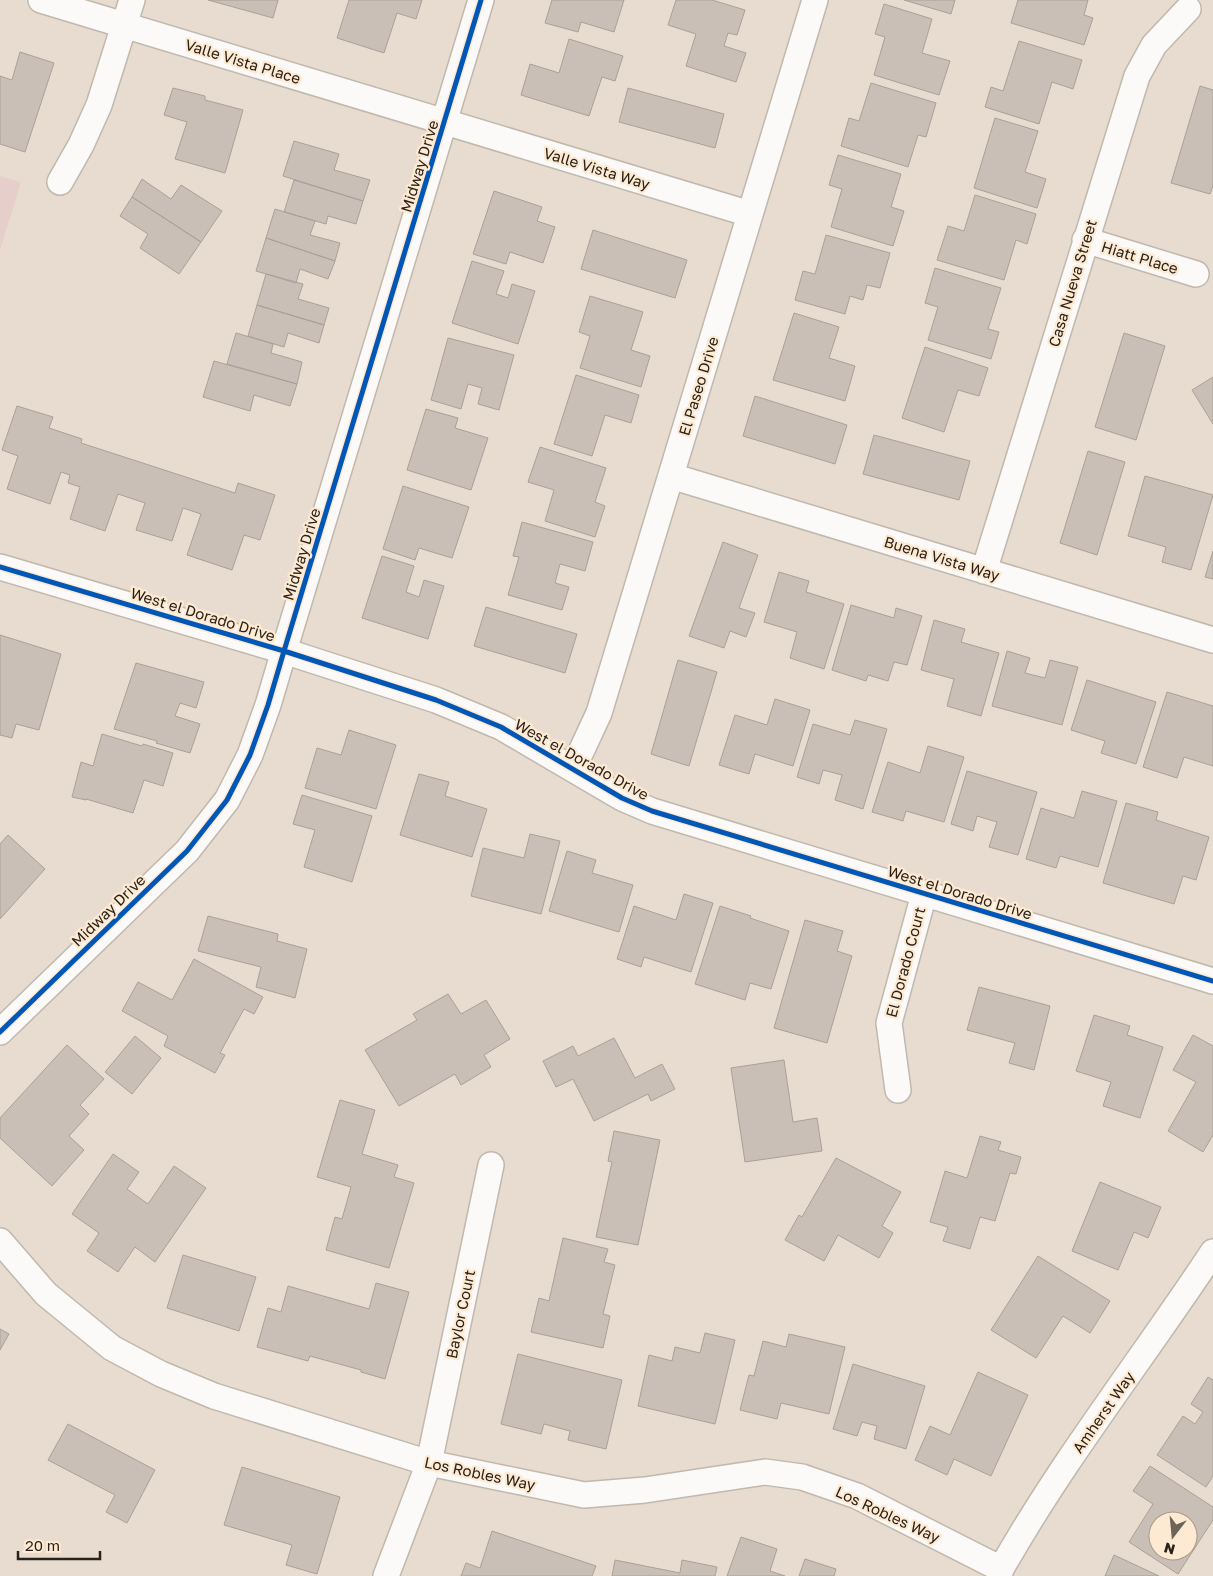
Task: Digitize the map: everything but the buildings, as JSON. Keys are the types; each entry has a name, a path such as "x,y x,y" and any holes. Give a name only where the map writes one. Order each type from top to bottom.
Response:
{"street":[{"name":"Valle Vista Place","path":"41,0 125,24 445,123"},
{"path":"60,182 81,145 99,105 132,0"},
{"name":"Midway Drive","path":"0,1032 187,851 226,800 250,755 268,704 482,0"},
{"name":"El Paseo Drive","path":"573,769 599,713 815,0"},
{"name":"Casa Nueva Street","path":"984,571 1137,76 1154,45 1188,9"},
{"name":"Valle Vista Way","path":"445,123 750,214"},
{"name":"Hiatt Place","path":"1085,240 1196,274"},
{"name":"Buena Vista Way","path":"671,476 1213,640"},
{"name":"West el Dorado Drive","path":"0,567 284,651 436,700 500,728 622,798 652,811 1213,981"},
{"name":"El Dorado Court","path":"898,1090 889,1023 924,894"},
{"name":"Baylor Court","path":"386,1576 429,1462 491,1165"},
{"name":"Los Robles Way","path":"0,1241 46,1294 112,1348 161,1374 214,1396 429,1462 584,1495 645,1490 765,1472 802,1477 857,1496 1000,1572"},
{"name":"Amherst Way","path":"1000,1572 1024,1528 1055,1481 1213,1252"}],"shaded area":[{"path":"0,176 21,182 0,250"}],"cycle path":[{"path":"0,1032 187,851 227,800 250,755 268,705 481,0"},
{"path":"0,567 284,651 436,700 501,727 622,798 652,811 1213,981"}]}
